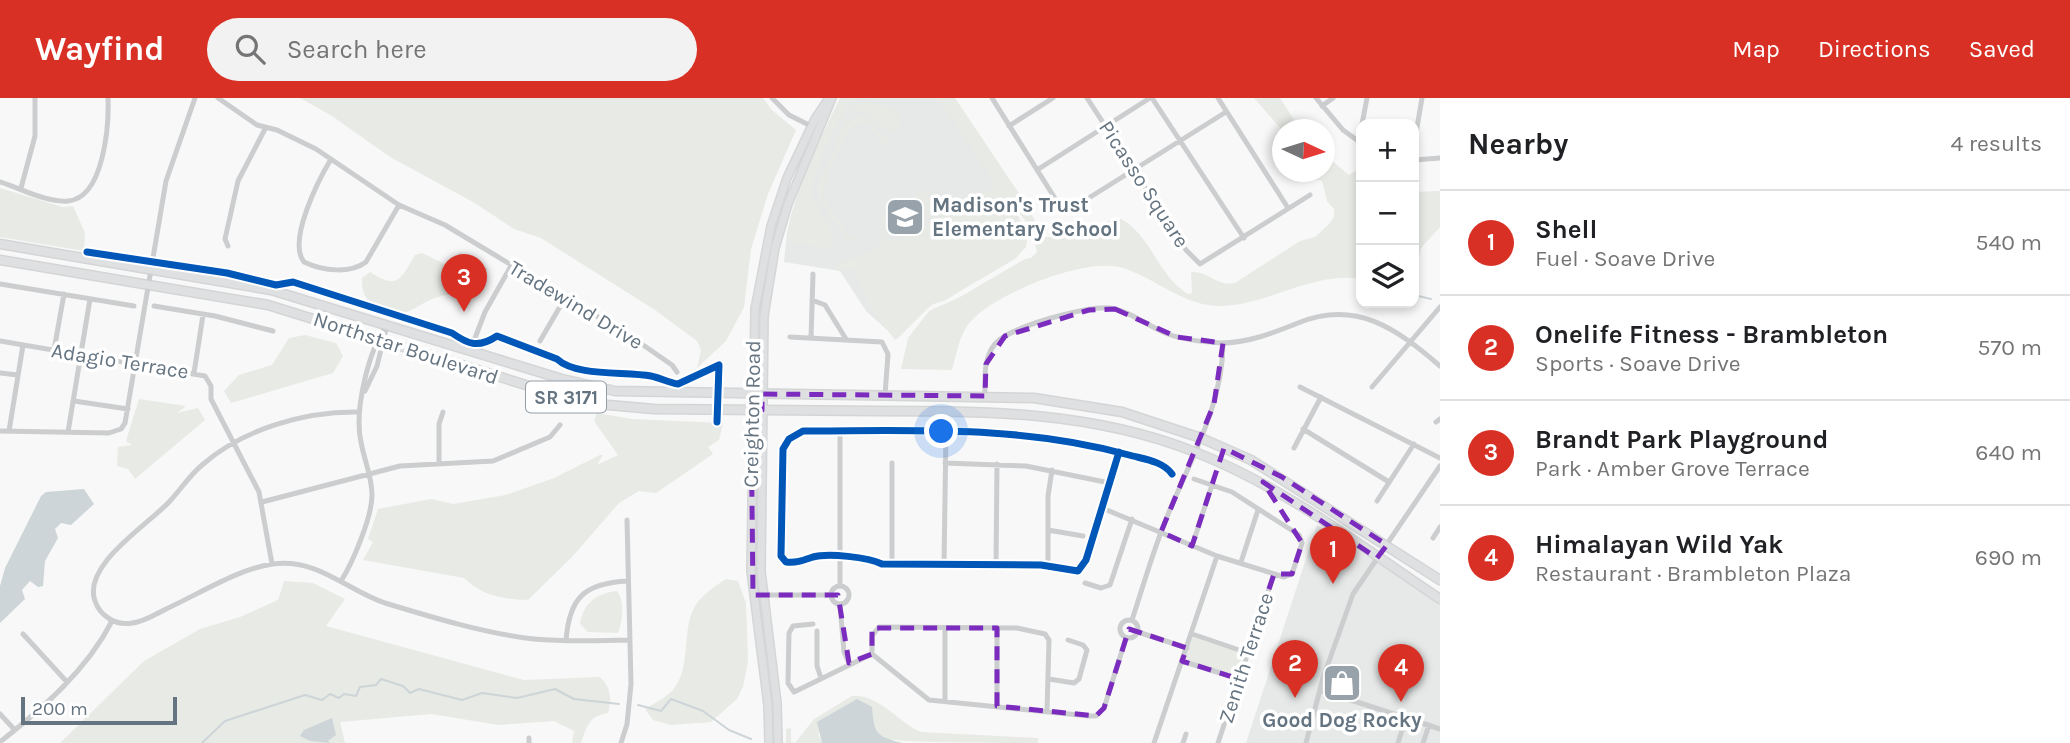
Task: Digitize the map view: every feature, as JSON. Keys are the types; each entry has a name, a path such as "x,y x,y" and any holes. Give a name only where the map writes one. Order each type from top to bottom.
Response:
{"main road":[{"name":"Northstar Boulevard","path":"0,244 262,288 574,382 615,391 985,396 1077,403 1122,412 1201,438 1282,477 1440,580"},
{"name":"Northstar Boulevard","path":"0,260 251,301 578,400 654,409 1030,413 1108,425 1195,452 1282,495 1440,599"}],"street":[{"path":"20,188 35,136 35,98"},
{"path":"0,182 67,201 88,192 108,131 108,98"},
{"path":"0,431 116,432 125,424 166,181 195,98"},
{"name":"Tradewind Drive","path":"218,98 265,129 277,130 331,159 399,205 428,216 633,338 672,365 677,372"},
{"path":"772,98 789,115 811,126"},
{"name":"Creighton Road","path":"769,743 768,705 753,595 751,410 755,309 764,258 786,178 811,126 831,98"},
{"name":"Creighton Road","path":"778,743 777,704 763,595 764,316 777,242 793,188 831,98"},
{"path":"1009,126 1053,98"},
{"name":"Picasso Square","path":"1087,98 1194,262 1207,263 1310,195"},
{"path":"1037,170 1151,98 1244,238"},
{"path":"1218,98 1288,208"},
{"path":"1316,98 1343,130 1356,139"},
{"path":"1322,106 1333,98"},
{"path":"1362,119 1367,98"},
{"path":"1418,119 1422,98"},
{"path":"993,99 1061,208 1068,211 1227,112"},
{"path":"228,246 225,239 239,181 265,129"},
{"path":"1419,160 1440,158"},
{"path":"331,159 309,201 300,250 304,262 341,270 360,266 366,262 399,205"},
{"path":"470,351 485,312 511,266"},
{"path":"811,338 813,274"},
{"path":"0,284 134,306"},
{"path":"54,350 64,294"},
{"path":"540,341 565,298"},
{"path":"68,432 90,299"},
{"path":"812,300 825,305 846,339"},
{"path":"154,306 273,331"},
{"path":"1373,387 1440,307"},
{"path":"985,396 986,364 995,345 1026,327 1089,310 1115,309 1177,337 1223,343 1259,337 1317,317 1346,313 1377,320 1413,342 1440,366"},
{"path":"194,373 203,315"},
{"path":"341,581 370,508 370,473 361,443 359,412 365,391 364,383 387,325"},
{"path":"790,337 876,340 884,344 888,354 885,395"},
{"name":"Adagio Terrace","path":"0,341 194,373 209,380 211,399 235,444"},
{"path":"1132,620 1161,532 1218,393 1223,343"},
{"path":"9,431 23,345"},
{"path":"0,373 19,376"},
{"path":"1300,387 1440,458"},
{"path":"1294,448 1321,397"},
{"path":"74,401 128,410"},
{"path":"359,412 301,418 262,430 198,468 163,508 100,567 93,584 94,599 112,621 127,624 140,621 248,571 272,564 309,566 387,604 503,633 566,641 629,640"},
{"path":"439,464 439,424 443,412"},
{"path":"262,502 400,466 503,458 550,437 560,425"},
{"path":"1303,429 1389,482"},
{"path":"1119,452 1083,567 1072,572 1048,566 892,564 869,558 811,557 804,562 786,562 782,556 785,443 803,431 1042,435 1119,452 1163,465 1172,474"},
{"path":"840,432 840,586"},
{"path":"944,565 946,432"},
{"path":"235,444 249,469 262,502 272,564"},
{"path":"1377,501 1414,444"},
{"path":"892,463 892,564"},
{"path":"945,463 997,464 1052,470 1110,483"},
{"path":"996,565 997,464"},
{"path":"1306,743 1348,605 1440,466"},
{"path":"1048,566 1048,496 1052,470"},
{"path":"1102,508 1217,556 1284,577 1292,574 1301,539 1232,492 1194,480"},
{"path":"1192,546 1212,485"},
{"path":"1241,562 1258,510"},
{"path":"1085,583 1101,588 1110,585 1132,519"},
{"path":"621,743 630,704 627,520"},
{"path":"1433,538 1440,527"},
{"path":"1048,530 1083,537"},
{"path":"1154,743 1217,556"},
{"name":"Zenith Terrace","path":"1218,743 1273,574"},
{"path":"566,641 568,619 582,594 603,583 628,581"},
{"path":"840,586 846,589 849,595 846,602 840,604 833,602 830,595 833,588 840,586"},
{"path":"753,595 830,595"},
{"path":"840,604 844,624 844,652 849,663"},
{"path":"1046,711 1049,640 1045,634 1027,629 879,628 872,636 872,654 923,697 1089,716 1101,712 1126,638 1120,627 1123,622 1132,620 1137,623 1138,632"},
{"path":"0,742 92,657 112,621"},
{"path":"813,624 790,629 788,683 793,692 872,654"},
{"path":"945,628 945,701"},
{"path":"997,628 997,706"},
{"path":"817,631 817,666 821,678"},
{"path":"1126,638 1132,638 1138,632"},
{"path":"1138,632 1187,648"},
{"path":"23,634 67,682"},
{"path":"1192,634 1248,653"},
{"path":"1049,678 1074,683 1079,679 1087,650 1083,645 1068,640"},
{"path":"1182,661 1239,679"},
{"path":"1320,691 1440,729"},
{"path":"0,714 14,729"},
{"path":"1398,743 1406,718"},
{"path":"1423,743 1429,725"},
{"path":"1183,743 1186,734"}],"highlighted area":[{"path":"1115,309 1177,337 1223,343 1214,404 1161,532 1192,546 1224,448 1282,477 1387,545 1377,558 1263,482 1302,543 1292,574 1274,574 1239,679 1182,661 1187,648 1129,629 1104,708 1096,716 997,706 997,628 872,628 872,654 849,663 838,595 753,595 751,410 762,410 762,394 985,396 986,364 1005,336 1089,310"}],"shaded area":[{"path":"300,98 763,98 772,110 796,130 768,194 751,249 744,307 726,341 697,368 701,350 697,341 655,310 541,238 514,229 473,202 390,157 332,116"},
{"name":"Madison's Trust Elementary School","path":"840,98 949,98 1027,233 1026,247 946,300 932,304 897,339 866,311 840,271 784,262 787,233 797,201"},
{"path":"840,98 858,98 848,105 830,140 817,168 812,193 814,203 832,231 833,242 828,248 788,242 791,214 798,194"},
{"path":"938,98 955,98 1045,237 1079,236 1108,221 1121,219 1140,235 1169,277 1188,294 1192,293 1191,272 1223,283 1235,283 1300,241 1315,237 1334,217 1334,209 1327,201 1322,182 1335,182 1335,163 1349,175 1356,171 1356,279 1326,280 1257,300 1222,306 1196,302 1123,268 1088,267 1066,272 1021,289 983,310 964,332 952,370 901,369 908,338 929,311 960,297 1031,258 1037,252 1031,228 1010,201 1027,233 1026,247 1015,259 945,300 931,305 895,340 871,309 854,270 837,269 837,265 881,246 881,239 902,239 964,201 971,202 996,185"},
{"path":"1254,98 1280,98 1294,119 1272,119"},
{"path":"859,103 877,103 888,107 901,119 900,128 889,131 867,110 850,112"},
{"path":"859,115 868,116 882,136 892,140 882,145 867,122 862,125 859,121 848,132 827,176 829,180 825,179 823,197 829,196 826,200 849,236 853,234 854,239 848,242 820,201 817,189 845,124"},
{"path":"922,187 931,199 930,203 939,211 905,233 883,235 886,227 883,227 874,211 881,218 921,191"},
{"path":"0,188 63,207 73,206 85,233 84,251 0,237"},
{"path":"1440,191 1440,227 1421,248 1419,259 1419,245 1419,192"},
{"path":"460,252 488,269 471,289 435,298 410,311 397,313 375,304 364,294 362,278 370,272 393,281 402,276 415,255 422,253 447,265"},
{"path":"305,335 336,343 343,356 333,373 231,403 224,391 239,375 272,365 289,338"},
{"path":"139,399 186,406 177,413 198,408 205,420 135,479 128,469 117,466 118,447 132,445 126,441"},
{"path":"597,413 632,419 723,423 719,440 708,447 713,454 656,493 639,491 619,503 572,557 528,600 493,595 478,589 464,578 363,560 373,542 368,539 378,509 431,499 453,504 506,495 554,478 600,455 603,455 597,465 618,455 594,421"},
{"path":"84,489 94,504 71,525 61,523 55,529 58,538 45,561 43,586 38,587 30,581 22,590 25,599 0,623 0,586 5,568 41,496 46,492"},
{"path":"1317,525 1440,605 1440,743 1246,743"},
{"path":"726,579 738,581 746,603 748,661 743,687 737,699 711,722 671,725 653,720 645,709 669,694 678,682 694,608 704,595"},
{"path":"284,581 313,583 345,599 326,626 524,680 600,677 610,694 608,713 593,719 581,743 572,743 574,731 554,721 499,725 431,714 340,722 345,743 60,743 144,661 200,629 240,617 278,600"},
{"path":"617,591 622,611 618,633 588,632 580,624 587,605 603,594"},
{"path":"1192,637 1244,654 1236,676 1185,659"},
{"path":"852,696 871,699 921,732 1038,738 1038,743 886,739 874,728 872,713 818,733 822,743 795,743 814,719"},
{"path":"857,699 872,707 875,728 881,736 903,743 822,743 817,722"},
{"path":"332,718 336,735 328,741 330,743 310,741 300,736 304,730"},
{"path":"791,728 791,742 795,743 786,743 786,729"}],"waterway":[{"path":"1419,296 1431,299"},
{"path":"202,743 225,721 305,695 322,700 330,694 339,698 344,694 356,696 360,687 376,685 381,679 403,686 410,693 419,689 462,700 482,693 517,698 555,689 574,699 619,704"},
{"path":"638,705 661,711 671,699 703,711 729,730 751,739"}],"cycle path":[{"path":"87,252 227,273 276,285 293,282 452,333 474,344 497,336 576,369 651,376 678,384 719,365 717,422"},
{"path":"1119,452 1086,560 1078,571 1041,565 882,564 867,559 838,556 786,562 781,556 783,449 789,439 803,431 1008,434 1089,445 1129,455 1146,459 1158,463 1172,474"}],"place":[{"name":"Madison's Trust Elementary School","path":"905,217"},
{"name":"Brandt Park Playground","path":"464,312"},
{"name":"Shell","path":"1333,584"},
{"name":"Good Dog Rocky","path":"1342,683"},
{"name":"Onelife Fitness - Brambleton","path":"1295,698"},
{"name":"Himalayan Wild Yak","path":"1401,702"}]}
